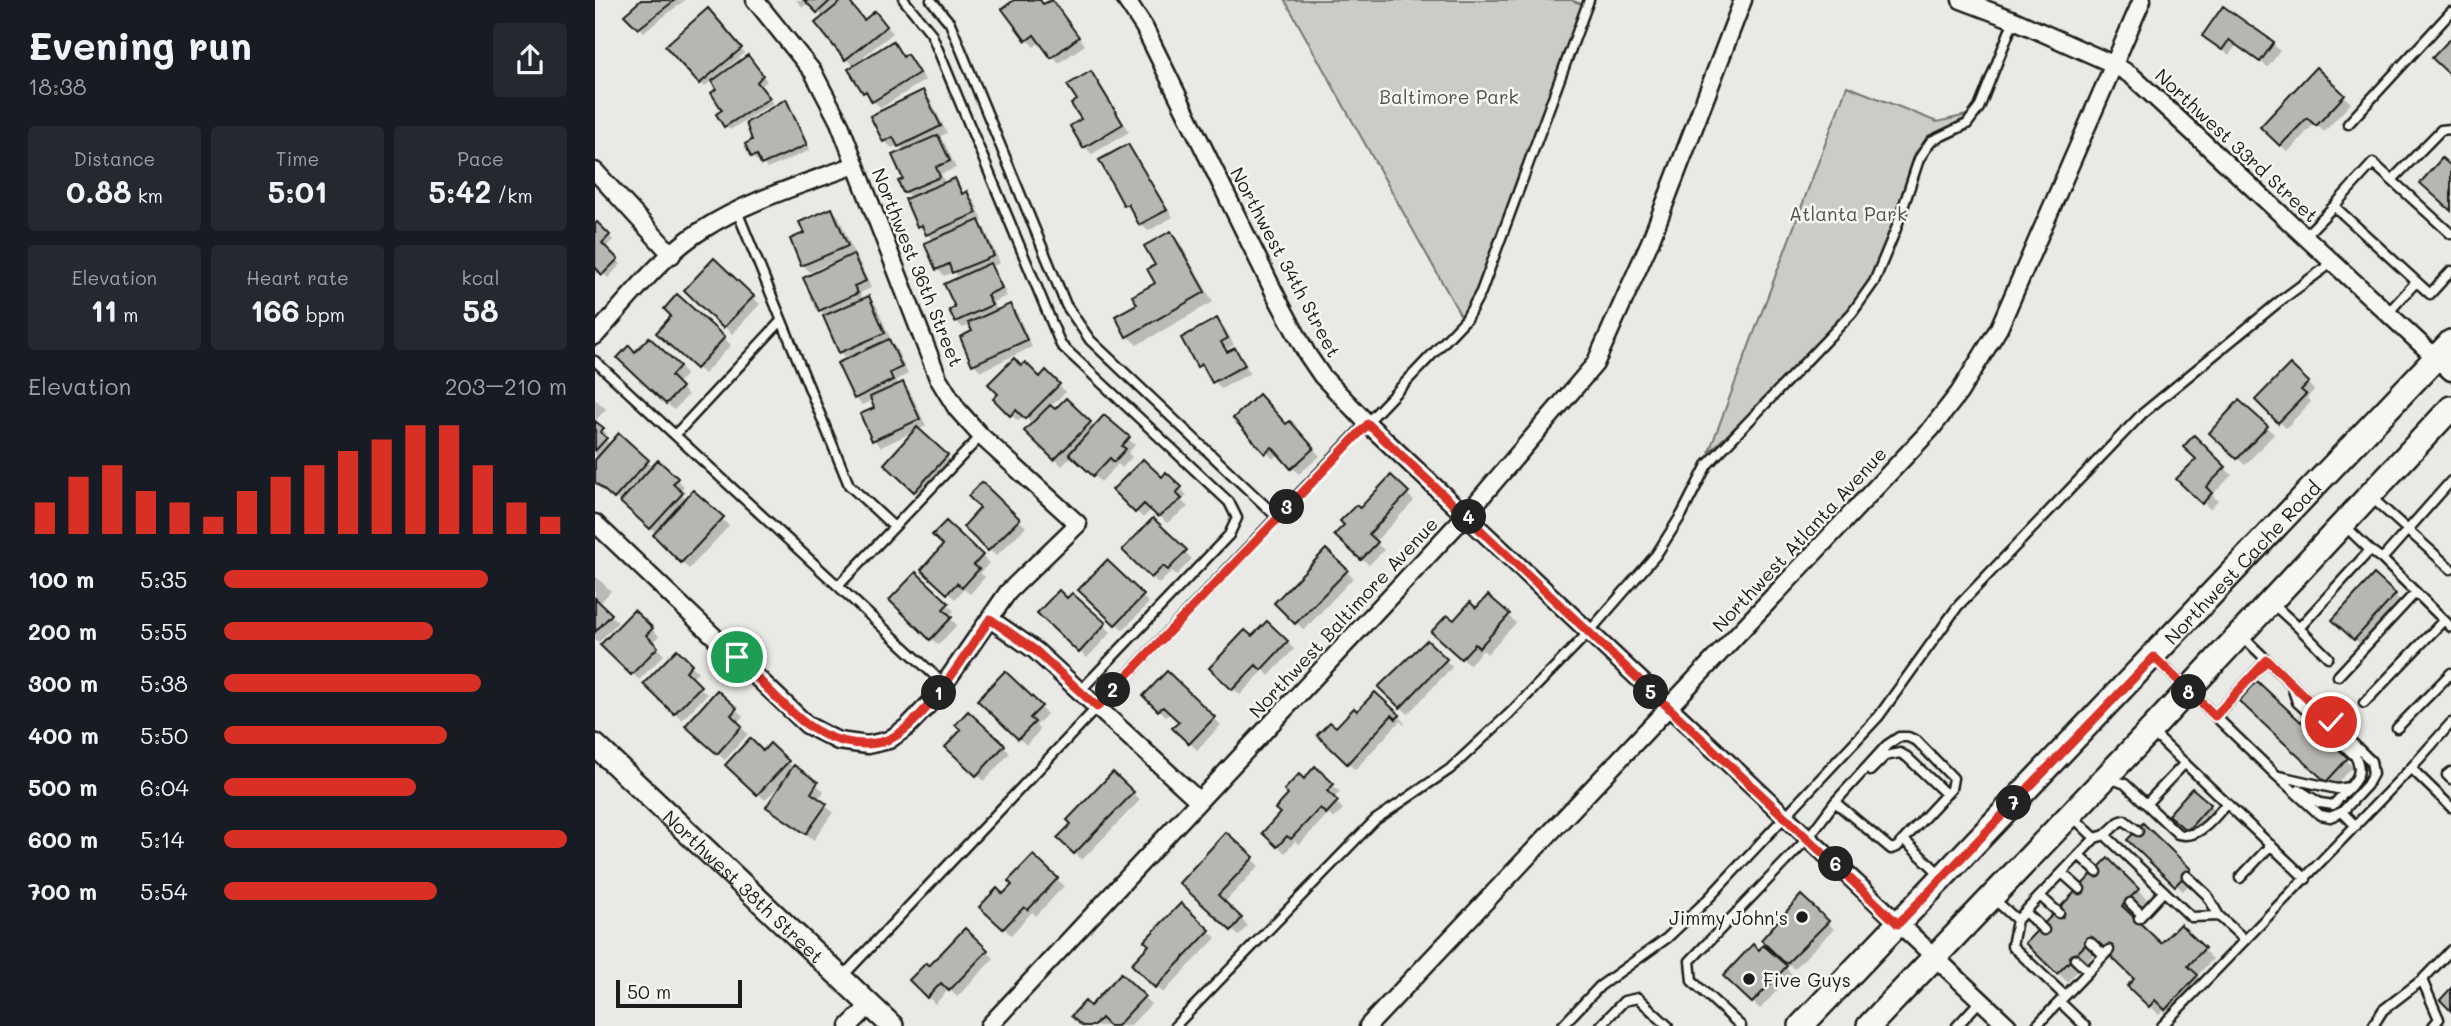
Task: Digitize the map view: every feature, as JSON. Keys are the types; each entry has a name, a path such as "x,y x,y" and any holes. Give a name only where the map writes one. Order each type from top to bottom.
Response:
{"main road":[{"name":"Northwest Cache Road","path":"1801,1026 2446,357"},
{"path":"1870,1026 2451,408"},
{"name":"Northwest 38th Street","path":"595,745 892,1026"}],"street":[{"name":"Northwest 36th Street","path":"755,0 813,72 839,122 938,378 957,409 981,436 1078,524 1008,592 990,619"},
{"name":"Northwest 34th Street","path":"1126,0 1145,27 1276,298 1322,376 1368,424 2008,1026"},
{"name":"Northwest Baltimore Avenue","path":"989,1026 1467,515 1595,364 1650,242 1744,0"},
{"name":"Northwest 33rd Street","path":"1961,0 2014,20 2115,65 2131,76 2388,313 2446,357"},
{"name":"Northwest Atlanta Avenue","path":"1368,1026 1931,429 1959,393 1999,328 2142,0"},
{"path":"595,336 672,256 700,231 737,211 855,164"},
{"path":"595,171 672,256"},
{"path":"595,523 807,724 838,741 868,745 889,740 907,727 945,685 990,619 1036,651 1199,801"},
{"path":"849,1026 870,1005"}],"lane":[{"path":"904,0 931,33 1061,345 1229,502 1237,518 1229,535 1080,691"},
{"path":"931,0 950,23 1066,305 1090,340 1277,517"},
{"path":"841,978 1466,318 1481,292 1589,0"},
{"path":"2348,124 2451,12"},
{"path":"1175,1026 1374,820 1450,769 1509,714 1589,632 1656,555 1682,514 1707,465 1852,313 1874,282 1896,229 1919,159 1931,141 1967,124 1979,108 2014,20"},
{"path":"2392,180 2441,130 2451,129"},
{"path":"2305,236 2373,163 2451,234"},
{"path":"2334,206 2430,294 2451,271"},
{"path":"737,211 849,485 894,527"},
{"path":"1562,1026 1600,986 1667,938 1706,901 1879,716 1958,606 2142,414 2280,301 2333,262"},
{"path":"2388,313 2416,282"},
{"path":"675,435 781,321"},
{"path":"595,361 945,685"},
{"path":"838,586 981,436"},
{"path":"2382,559 2407,528 2450,484"},
{"path":"2369,495 2451,569"},
{"path":"2343,524 2448,623 2364,703"},
{"path":"2299,628 2370,550"},
{"path":"2338,676 2416,592"},
{"path":"2271,602 2328,657"},
{"path":"2154,657 2320,815 2330,817 2341,812 2367,785 2373,774 2371,761 2240,634"},
{"path":"2215,716 2267,660"},
{"path":"2397,729 2451,673"},
{"path":"2276,775 2326,805 2333,805 2359,776 2359,764 2355,756 2297,702 2291,683"},
{"path":"2162,1026 2357,826 2451,723"},
{"path":"2150,731 2306,879"},
{"path":"1741,1026 1692,981 1690,961 1808,838 1838,798 1887,745 1899,737 1917,741 1951,774 1952,783 1946,794 1897,847 1891,849 1838,798"},
{"path":"1838,798 1852,792 1885,756 1892,753 1907,757 1946,794"},
{"path":"2146,804 2185,763"},
{"path":"2411,768 2451,807"},
{"path":"2451,772 2447,775 2451,779"},
{"path":"2276,775 2337,789 2350,787"},
{"path":"2105,777 2125,784 2178,834 2187,836 2197,832 2227,803"},
{"path":"2341,812 2357,826"},
{"path":"2070,814 2095,838"},
{"path":"2085,1026 2013,946 2017,920 2095,838 2105,835 2124,820 2138,831"},
{"path":"2105,835 2191,917 2219,916"},
{"path":"1904,840 1943,877"},
{"path":"2240,878 2271,845"},
{"path":"2079,855 2097,872"},
{"path":"2062,873 2080,889"},
{"path":"2187,876 2207,895 2219,916 2245,940"},
{"path":"2130,903 2141,916 2164,891"},
{"path":"2040,896 2059,913"},
{"path":"1992,897 2017,920"},
{"path":"2025,912 2044,930"},
{"path":"2036,1026 2107,952 2090,942"},
{"path":"2373,1026 2383,1010 2422,980 2451,950"},
{"path":"2075,958 2088,971"},
{"path":"2422,980 2439,1019 2433,1026"},
{"path":"1600,1026 1624,1000 1638,998 1668,1026"},
{"path":"1957,1026 1980,1001"}],"green space":[{"name":"Baltimore Park","path":"1285,0 1571,0 1584,5 1479,289 1462,318"},
{"name":"Atlanta Park","path":"1847,86 1937,122 1967,115 1963,120 1929,137 1915,153 1892,226 1871,280 1852,311 1709,452"}],"building":[{"path":"641,0 675,0 638,29 624,15"},
{"path":"804,0 831,0 817,13"},
{"path":"843,0 848,0 864,20 875,11 887,26 845,60 815,23"},
{"path":"1014,0 1040,0 1043,4 1052,0 1079,37 1051,58 1034,35 1026,41 1002,9"},
{"path":"2223,6 2274,42 2260,62 2229,40 2222,50 2202,36"},
{"path":"708,8 742,48 699,84 665,46"},
{"path":"2451,38 2451,76 2432,58"},
{"path":"893,41 903,57 907,54 919,73 872,102 848,69"},
{"path":"748,55 763,75 757,82 770,98 724,127 716,114 722,110 711,93 716,89 712,81"},
{"path":"2316,67 2345,95 2316,126 2307,118 2280,146 2260,127"},
{"path":"1091,71 1123,124 1083,148 1070,126 1081,119 1071,104 1077,100 1067,85"},
{"path":"923,90 941,126 898,147 893,137 883,142 870,116"},
{"path":"786,99 807,145 761,165 757,155 751,157 745,144 752,140 746,123"},
{"path":"938,135 950,161 936,167 940,177 903,193 898,181 903,179 892,155"},
{"path":"1128,144 1167,210 1139,225 1128,204 1124,206 1099,160"},
{"path":"2442,158 2451,166 2451,211 2420,183"},
{"path":"955,178 962,194 967,191 977,213 926,235 922,225 917,227 905,199"},
{"path":"832,208 848,246 801,266 790,239 804,233 799,222"},
{"path":"979,220 994,256 952,273 949,264 936,270 924,243"},
{"path":"597,222 610,235 602,243 618,259 602,275 595,267"},
{"path":"1171,231 1205,292 1126,337 1115,316 1137,304 1132,296 1155,283 1147,269 1155,265 1144,246"},
{"path":"853,254 866,281 854,286 858,293 819,311 803,278"},
{"path":"714,258 754,296 723,328 684,290"},
{"path":"990,263 1002,288 987,295 992,305 955,322 949,310 955,307 944,284"},
{"path":"677,294 725,337 696,369 656,333 671,316 664,309"},
{"path":"869,296 885,333 839,353 823,316"},
{"path":"1010,304 1027,340 972,365 960,337 972,331 968,323"},
{"path":"1217,318 1228,338 1221,342 1227,352 1235,348 1245,365 1212,383 1202,364 1197,367 1181,338"},
{"path":"649,337 680,366 671,376 682,387 666,404 617,358 629,345 635,352"},
{"path":"889,339 902,367 890,373 893,380 854,399 837,363"},
{"path":"1014,358 1021,366 1025,362 1040,377 1046,370 1060,384 1025,419 1016,410 1010,416 993,399 998,394 988,384"},
{"path":"2290,364 2309,382 2301,390 2306,394 2278,423 2255,400"},
{"path":"903,382 920,419 872,441 860,414 874,408 870,397"},
{"path":"1259,394 1286,424 1290,421 1314,448 1291,469 1272,447 1265,454 1233,418"},
{"path":"1066,398 1091,422 1054,460 1024,431 1050,405 1055,409"},
{"path":"2239,400 2268,426 2237,459 2209,433"},
{"path":"1104,415 1130,437 1122,446 1126,449 1114,462 1110,458 1093,476 1069,454"},
{"path":"595,421 604,428 600,432 607,438 595,451"},
{"path":"917,427 948,455 914,492 884,464"},
{"path":"619,433 649,460 614,499 595,482 595,460"},
{"path":"2194,435 2226,467 2206,487 2212,493 2202,504 2176,479 2196,459 2183,447"},
{"path":"1143,459 1162,477 1166,472 1182,487 1176,493 1182,499 1158,517 1144,504 1135,513 1112,490"},
{"path":"658,460 678,478 673,484 683,493 650,529 620,502"},
{"path":"1391,475 1409,492 1369,534 1378,542 1361,560 1334,535 1344,525 1340,521 1356,505 1360,508"},
{"path":"982,482 1020,519 988,551 963,527 980,508 968,496"},
{"path":"693,490 724,517 681,563 653,535"},
{"path":"1153,518 1187,550 1168,570 1163,566 1151,578 1122,550"},
{"path":"946,521 983,555 974,565 979,569 962,588 957,583 947,594 921,570 943,545 932,535"},
{"path":"1326,549 1348,570 1295,624 1274,603"},
{"path":"1107,560 1144,595 1115,625 1078,590"},
{"path":"916,572 949,603 943,609 952,617 930,640 889,600"},
{"path":"2374,574 2396,594 2354,640 2332,620"},
{"path":"1059,590 1067,598 1072,593 1106,623 1079,653 1037,613"},
{"path":"1488,595 1510,614 1479,648 1475,644 1461,659 1431,632 1447,615 1454,620 1470,602 1476,608"},
{"path":"595,598 612,614 595,632"},
{"path":"634,610 653,628 646,635 658,647 631,675 600,645"},
{"path":"1267,621 1288,641 1261,670 1256,665 1232,690 1209,668 1245,630 1252,636"},
{"path":"1427,640 1447,659 1400,708 1378,687"},
{"path":"677,649 692,664 686,671 701,686 674,714 643,684"},
{"path":"1005,671 1042,706 1030,718 1035,722 1018,739 977,700"},
{"path":"1167,671 1215,717 1189,744 1172,728 1179,722 1163,707 1158,711 1143,696"},
{"path":"2257,681 2301,722 2304,718 2348,758 2326,782 2239,701"},
{"path":"717,690 737,708 731,715 742,726 717,754 685,726"},
{"path":"1375,692 1400,715 1396,719 1392,715 1347,764 1317,735 1330,722 1336,727 1354,708 1357,711"},
{"path":"968,711 1005,745 976,776 945,747 961,730 955,725"},
{"path":"750,738 763,751 770,743 789,761 757,795 725,765"},
{"path":"794,765 818,782 811,793 827,804 806,834 766,807"},
{"path":"1315,766 1334,784 1327,791 1338,801 1326,814 1320,808 1291,839 1287,836 1277,847 1262,833 1280,813 1275,809 1288,795 1284,790 1299,774 1304,779"},
{"path":"1113,772 1134,792 1074,854 1057,838 1071,824 1067,820"},
{"path":"2192,788 2211,804 2187,831 2168,815"},
{"path":"2143,823 2191,869 2175,886 2127,840"},
{"path":"1226,832 1254,857 1218,895 1242,918 1231,931 1179,883"},
{"path":"1033,855 1058,878 1028,910 1024,907 1003,929 979,907 997,888 1003,894 1012,885 1008,881"},
{"path":"2108,858 2139,889 2122,906 2161,943 2180,924 2205,948 2188,966 2198,975 2165,1010 2155,1000 2149,1007 2127,986 2134,979 2092,938 2057,974 2025,943"},
{"path":"1801,895 1829,921 1786,964 1761,940"},
{"path":"1181,903 1210,930 1155,988 1131,964 1149,945 1144,941"},
{"path":"965,928 988,950 949,991 941,983 927,998 909,980 926,963 929,966"},
{"path":"1753,944 1759,950 1763,945 1787,966 1752,1003 1723,976"},
{"path":"1121,973 1145,996 1117,1026 1109,1026 1101,1018 1094,1026 1082,1026 1071,1016 1085,1001 1090,1006"},
{"path":"2451,988 2451,1011 2440,1000"}],"place":[{"name":"Jimmy John's","path":"1802,917"},
{"name":"Five Guys","path":"1749,979"}],"route":[{"path":"737,657 807,724 838,741 868,745 889,740 907,727 934,699 990,619 1036,651 1097,707 1368,424 1898,924 2154,657 2215,716 2267,660 2331,722"}]}
